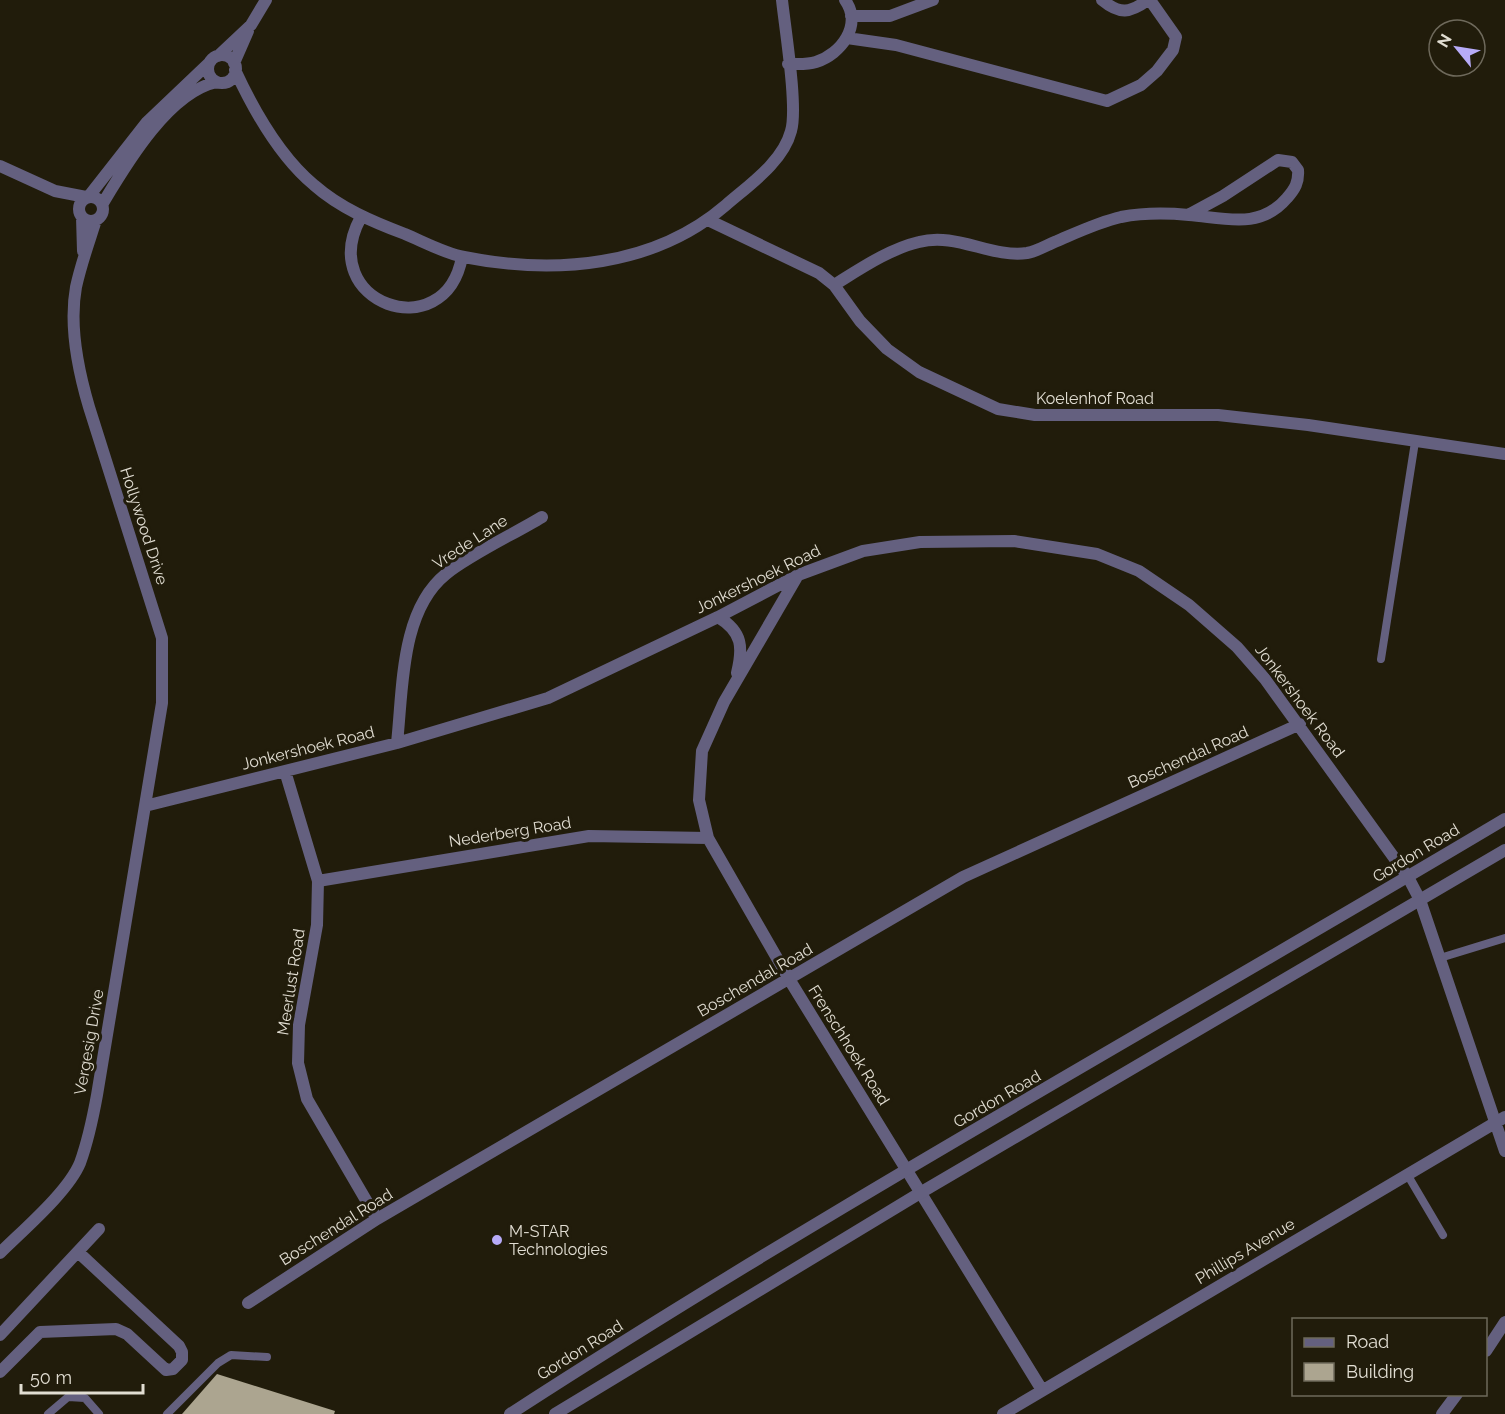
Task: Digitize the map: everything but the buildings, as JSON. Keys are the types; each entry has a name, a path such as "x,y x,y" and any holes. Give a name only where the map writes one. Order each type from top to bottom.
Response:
{"street":[{"path":"103,203 156,126 201,87 234,76 235,66 251,25 266,0"},
{"path":"214,59 230,58 248,97 286,157 307,179 361,217 462,257 519,264 593,264 635,255 708,220 774,160 786,145 792,129 782,0"},
{"path":"788,64 817,62 840,47 847,38 851,16 845,0"},
{"path":"851,16 890,16 933,0"},
{"path":"847,38 896,45 1107,101 1141,85 1157,71 1173,50 1176,37 1149,0 1136,9 1123,12 1112,9 1102,0"},
{"path":"81,215 80,202 88,197 147,122 251,25"},
{"path":"214,59 209,75 248,97"},
{"path":"834,285 875,260 918,242 935,240 1006,252 1027,253 1109,220 1125,216 1188,214 1236,221 1257,219 1271,213 1292,192 1297,184 1298,170 1292,162 1278,160 1223,196 1188,214"},
{"path":"0,166 55,191 97,197 103,203 104,211 96,220 88,221 55,191"},
{"name":"Hollywood Drive","path":"81,215 84,259"},
{"path":"361,217 351,240 352,271 363,288 386,302 398,306 432,304 445,296 455,284 462,257"},
{"name":"Hollywood Drive","path":"96,220 76,290 74,326 80,369 89,407 162,638 162,703 145,806"},
{"name":"Koelenhof Road","path":"708,220 819,273 834,285 860,321 887,349 919,372 955,391 998,409 1035,416 1218,415 1308,425 1505,454"},
{"name":"Vrede Lane","path":"396,743 406,657 414,625 433,588 447,573 542,517"},
{"name":"Jonkershoek Road","path":"145,806 396,743 548,698 718,618 798,575 863,551 920,542 1014,541 1097,554 1139,572 1189,605 1237,647 1300,724 1408,877 1420,900 1501,1119 1505,1151"},
{"name":"Frenschhoek Road","path":"798,575 723,702 702,751 699,800 708,838 789,979 1042,1390"},
{"path":"718,618 733,628 742,646 734,686"},
{"name":"Boschendal Road","path":"248,1303 377,1219 963,877 1300,724"},
{"name":"Meerlust Road","path":"285,771 318,881 317,926 299,1025 300,1080 307,1099 377,1219"},
{"name":"Vergesig Drive","path":"0,1253 69,1182 79,1164 97,1095 145,806"},
{"name":"Gordon Road","path":"510,1414 598,1357 908,1171 1505,819"},
{"name":"Nederberg Road","path":"318,881 589,836 708,838"},
{"path":"555,1414 920,1193 1505,850"},
{"name":"Phillips Avenue","path":"1003,1414 1501,1119"},
{"path":"0,1335 99,1229"},
{"path":"0,1372 32,1338 49,1330 116,1329 127,1334 166,1370 173,1369 182,1360 179,1346 78,1252"},
{"path":"1487,1348 1505,1322"},
{"path":"1442,1414 1456,1396"}],"lane":[{"path":"1381,659 1415,442"},
{"path":"1440,958 1505,938"},
{"path":"1407,1174 1443,1235"},
{"path":"167,1414 218,1363 231,1355 267,1357"},
{"path":"48,1414 68,1397 85,1398 99,1414"}],"place":[{"name":"M-STAR Technologies","path":"497,1240"}]}
